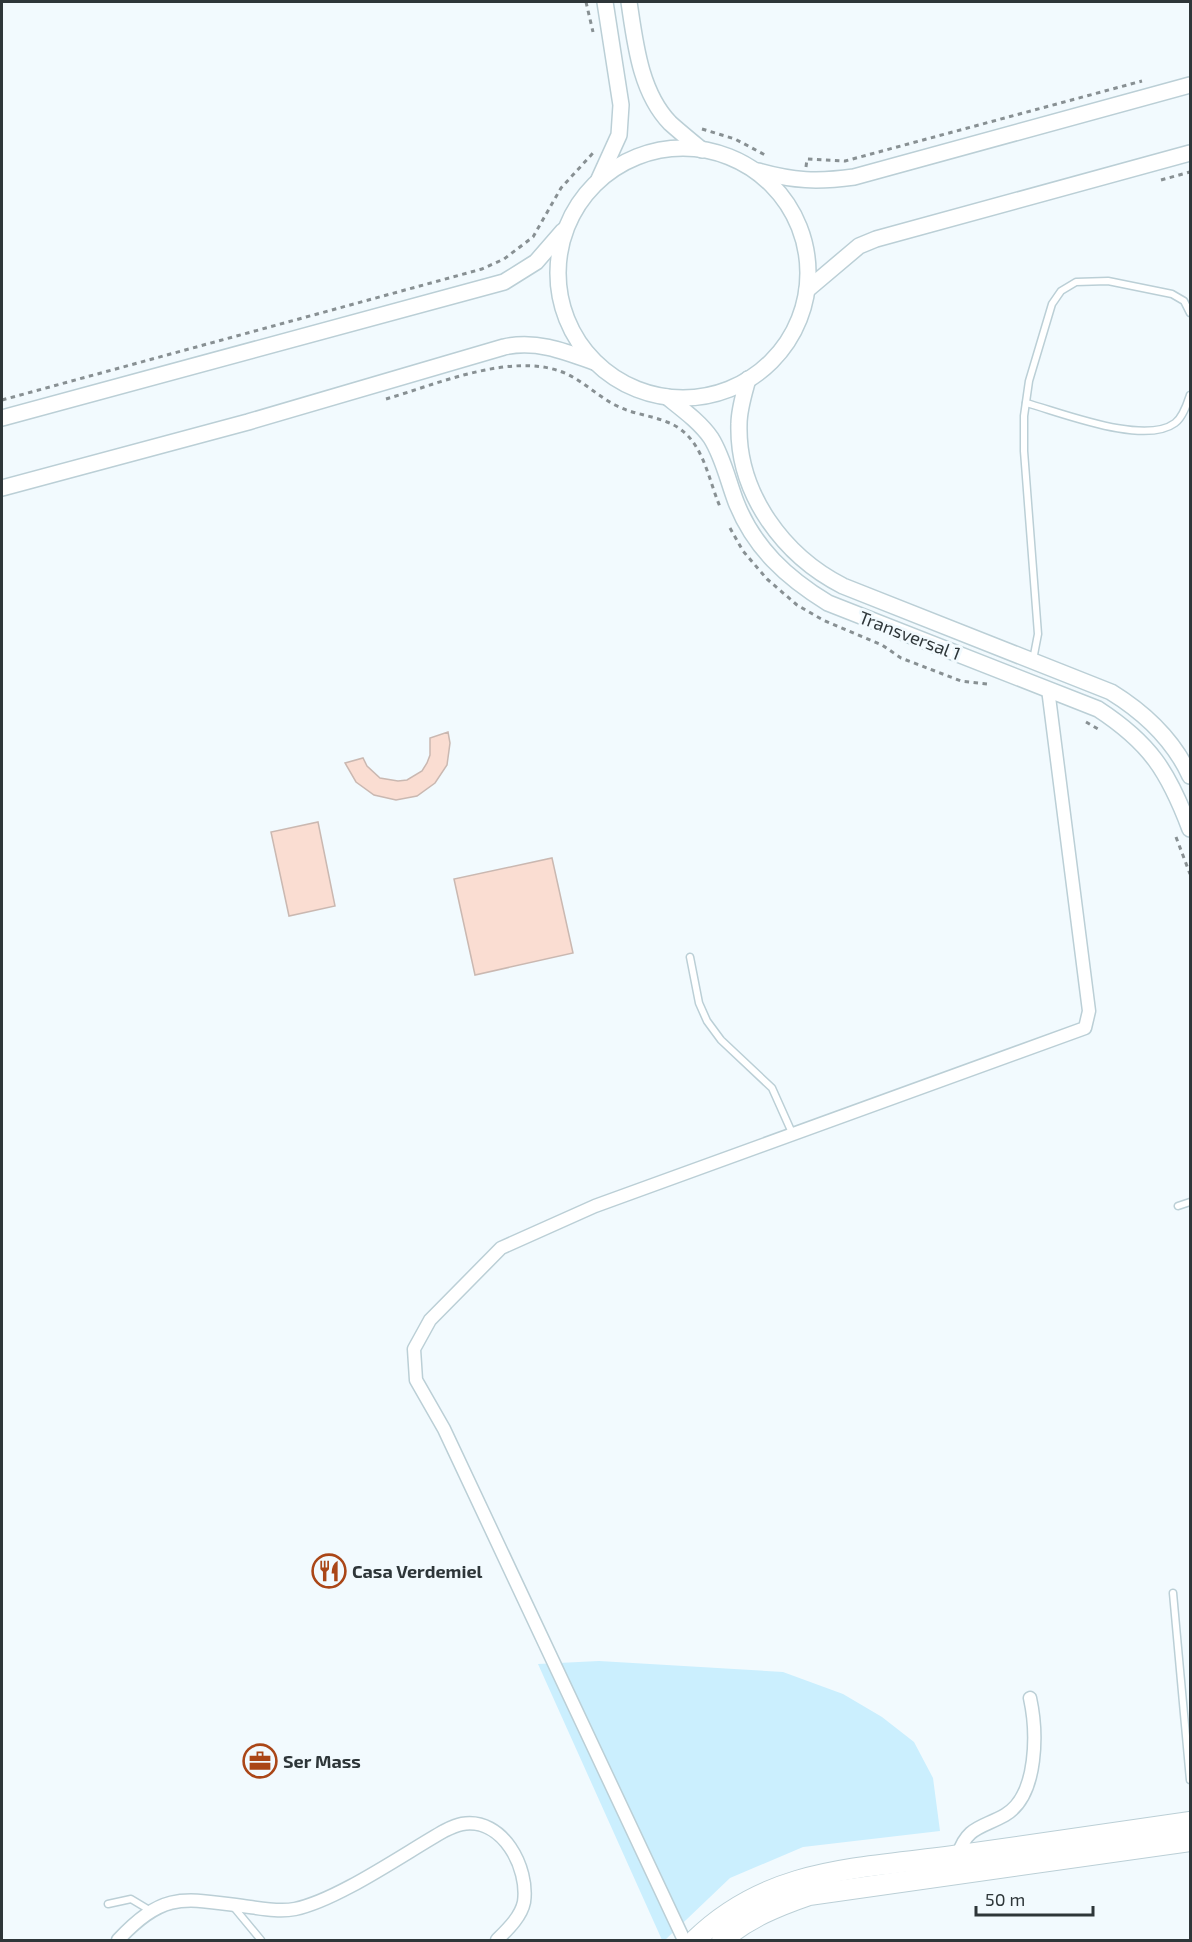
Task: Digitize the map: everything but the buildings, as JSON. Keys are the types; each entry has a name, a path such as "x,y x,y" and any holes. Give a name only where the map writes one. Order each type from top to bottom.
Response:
{"main road":[{"path":"695,1941 713,1923 741,1903 800,1879 849,1869 1191,1822"},
{"path":"722,1941 739,1927 773,1907 809,1895 1191,1841"}],"street":[{"path":"596,363 575,337 562,307 558,266 567,226 575,210 598,181 619,135 621,105 605,2"},
{"path":"629,2 645,82 654,102 669,122 702,150"},
{"path":"751,169 819,182 854,177 1191,85"},
{"path":"2,488 248,422 511,345 552,347 596,363 628,385 667,397 700,396 733,387 773,360 792,334 807,290 807,255 796,221 778,192 751,169 736,160 702,150 674,149 646,154 629,160 598,181"},
{"path":"807,290 859,246 876,239 1191,153"},
{"path":"2,418 504,282 536,262 567,226"},
{"name":"Transversal 1","path":"748,379 739,422 742,456 747,476 764,514 788,547 821,575 843,586 1085,680 1134,706 1162,732 1181,757 1191,776"},
{"name":"Transversal 1","path":"667,397 710,437 747,525 763,550 800,586 828,603 1098,709 1126,728 1149,749 1167,776 1191,829"},
{"path":"684,1941 444,1429 416,1380 414,1349 430,1320 501,1248 595,1206 1085,1028 1089,1011 1048,689"},
{"path":"958,1855 971,1831 1006,1815 1017,1805 1023,1794 1036,1741 1030,1698"},
{"path":"118,1941 151,1911 169,1902 186,1898 281,1910 308,1905 332,1895 444,1831 462,1824 478,1825 503,1839 519,1865 524,1884 524,1904 497,1941"}],"lane":[{"path":"1033,661 1038,634 1024,451 1026,403 1029,381 1052,304 1061,291 1076,282 1108,280 1172,294 1184,301 1191,313"},
{"path":"1026,403 1124,429 1154,430 1164,429 1177,422 1191,395"},
{"path":"690,957 699,1003 707,1021 721,1040 772,1089 793,1134"},
{"path":"1178,1206 1191,1202"},
{"path":"1173,1593 1191,1780"},
{"path":"108,1904 130,1899 151,1911"},
{"path":"231,1905 261,1941"}],"path":[{"path":"586,2 593,34"},
{"path":"795,166 805,169 807,159 845,161 1149,79"},
{"path":"698,127 735,139 776,161"},
{"path":"2,400 482,269 512,254 533,237 561,188 598,148"},
{"path":"1161,180 1191,172"}],"shaded area":[{"path":"599,1661 783,1672 843,1694 882,1717 914,1742 933,1778 940,1831 803,1847 730,1878 665,1940 662,1940 538,1664"}],"place":[{"name":"Casa Verdemiel","path":"329,1571"},
{"name":"Ser Mass","path":"260,1761"}]}
